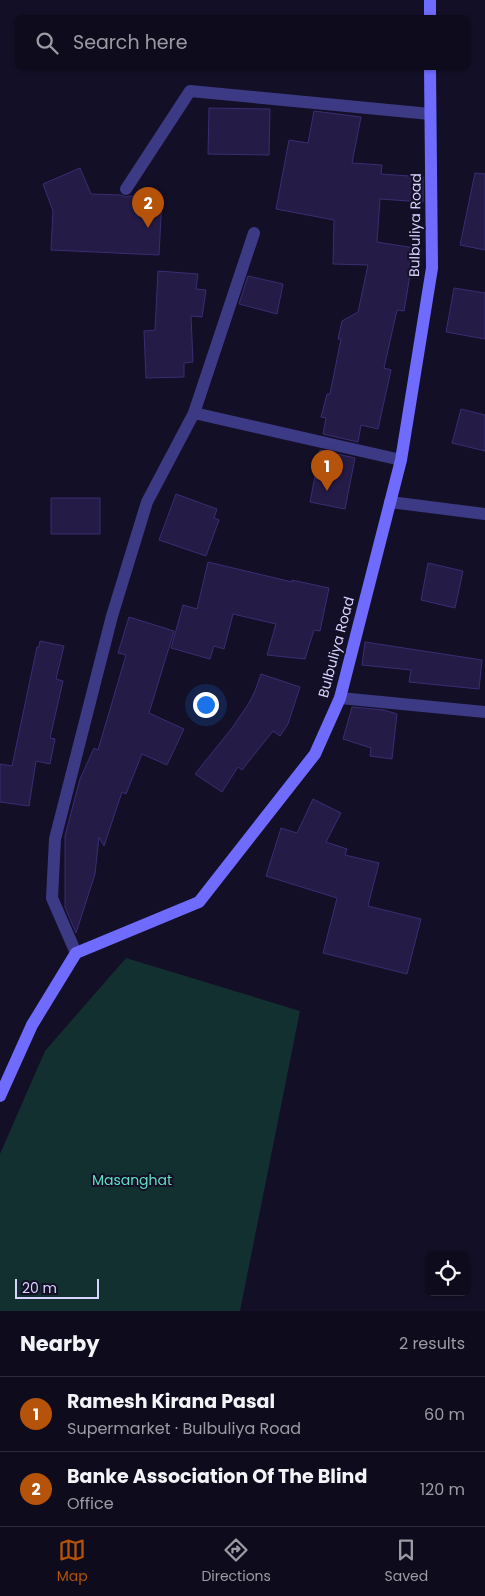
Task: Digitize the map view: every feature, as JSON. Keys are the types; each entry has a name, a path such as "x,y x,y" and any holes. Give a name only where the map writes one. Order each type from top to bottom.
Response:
{"main road":[{"path":"430,0 430,15"},
{"name":"Bulbuliya Road","path":"76,953 199,902 316,754 340,698 401,460 432,268 430,70"},
{"path":"0,1096 32,1025 76,953"}],"street":[{"path":"126,188 190,92 430,114"},
{"path":"76,953 52,898 55,839 112,616 147,502 194,413 254,233"},
{"path":"194,413 401,460"},
{"path":"390,502 485,514"},
{"path":"340,698 485,712"}],"green space":[{"name":"Masanghat","path":"126,958 300,1011 240,1311 0,1311 0,1154 45,1051"}],"building":[{"path":"209,108 270,109 269,155 208,154"},
{"path":"314,111 361,117 352,163 382,165 381,174 423,177 423,202 380,199 377,242 421,249 420,262 418,276 410,275 404,311 397,310 384,368 391,370 378,429 361,425 358,442 323,434 326,418 321,417 327,394 330,394 341,339 338,339 342,321 358,312 368,265 333,264 334,220 276,209 289,140 308,143"},
{"path":"80,168 91,194 121,195 126,197 162,197 159,255 51,250 53,211 43,184"},
{"path":"475,173 485,174 485,250 460,245"},
{"path":"158,271 198,274 196,289 206,290 202,317 191,316 193,362 184,363 184,377 146,378 144,331 155,330"},
{"path":"248,276 283,284 277,314 239,304"},
{"path":"454,288 485,293 485,339 446,332"},
{"path":"461,409 485,415 485,451 452,443"},
{"path":"320,450 355,458 345,509 310,502"},
{"path":"176,494 217,509 214,518 219,520 206,556 159,540"},
{"path":"51,498 100,498 100,534 51,534"},
{"path":"208,562 292,582 292,580 329,588 320,631 314,630 305,659 267,655 276,624 233,614 224,649 214,646 210,659 171,648 183,605 197,609"},
{"path":"428,563 463,571 455,608 421,600"},
{"path":"129,617 174,631 149,713 184,729 167,765 142,754 126,794 122,792 104,846 99,837 95,874 76,933 65,907 65,836 80,779 94,748 98,750 126,655 118,653"},
{"path":"40,641 64,646 56,679 63,681 50,738 55,739 50,764 36,761 29,806 0,802 0,764 12,766 37,647 39,647"},
{"path":"365,642 482,660 479,689 409,682 411,670 362,665"},
{"path":"261,674 300,687 288,724 280,736 273,731 242,770 238,767 222,792 195,774 232,728 249,703"},
{"path":"352,707 384,710 397,714 392,759 370,756 371,748 343,739"},
{"path":"313,799 341,813 326,842 347,849 345,855 379,863 368,906 421,919 407,974 323,953 337,898 266,876 281,828 297,833"}],"place":[{"name":"Banke Association Of The Blind","path":"148,228"},
{"name":"Ramesh Kirana Pasal","path":"327,491"}]}
